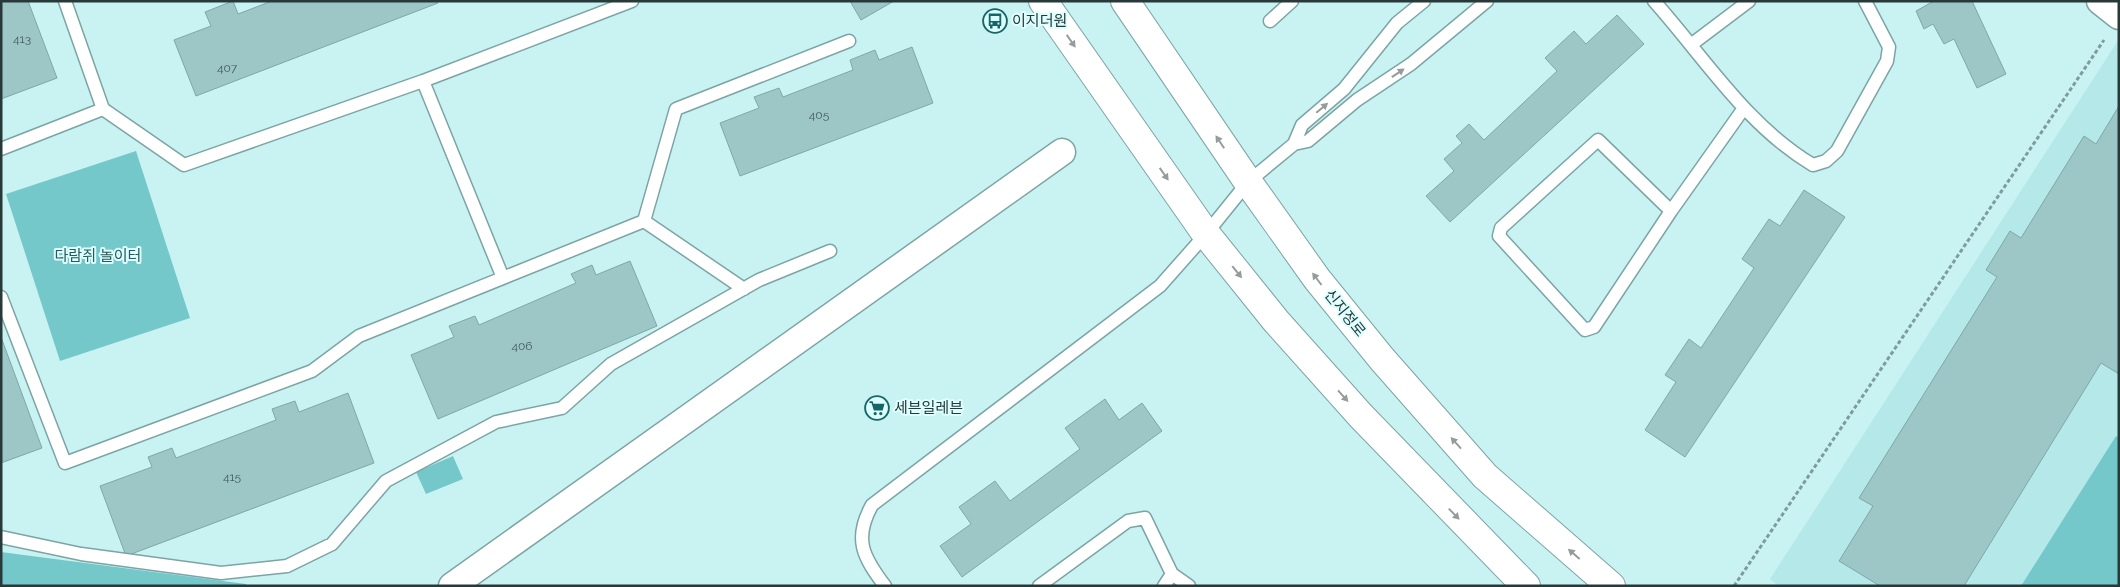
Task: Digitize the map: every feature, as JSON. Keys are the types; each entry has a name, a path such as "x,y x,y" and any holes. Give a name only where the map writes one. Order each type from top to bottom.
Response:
{"street":[{"path":"1043,1 1206,234 1276,321 1361,416 1526,586"},
{"name":"신지정로","path":"1125,1 1317,280 1382,359 1485,476 1611,586"},
{"path":"2100,1 2113,26"},
{"path":"452,586 1062,152"}],"lane":[{"path":"65,1 103,110 184,165 423,81 632,1"},
{"path":"1270,21 1292,1"},
{"path":"1294,144 1302,125 1344,89 1396,23 1424,1"},
{"path":"885,586 863,553 863,522 872,505 1160,286 1206,234 1248,182 1294,144 1308,141 1357,100 1411,64 1487,1"},
{"path":"1654,1 1744,108 1798,156 1813,165 1826,161 1837,151 1887,61 1889,47 1865,1"},
{"path":"1692,44 1749,1"},
{"path":"644,221 676,109 849,41"},
{"path":"423,81 503,278"},
{"path":"1670,211 1598,140 1501,228 1499,236 1585,330 1594,327 1670,211 1744,108"},
{"path":"1,149 103,110"},
{"path":"1,297 65,463 312,371 359,336 644,221"},
{"path":"644,221 744,289"},
{"path":"1,537 81,554 221,573 287,566 332,544 386,481 496,422 562,408 611,364 744,289 830,251"},
{"path":"1039,586 1128,521 1145,518 1172,574 1189,586"},
{"path":"1164,586 1172,574"}],"path":[{"path":"1734,586 2113,26"}],"shaded area":[{"path":"2119,39 2119,586 1778,586 1770,579"}],"green space":[{"name":"다람쥐 놀이터","path":"136,151 190,318 60,361 6,194"},
{"path":"2116,436 2119,438 2119,586 2021,586"},
{"path":"453,456 463,479 426,494 416,472"},
{"path":"1,552 246,584 247,586 1,586"}],"building":[{"path":"1,1 28,1 57,78 1,99"},
{"path":"233,1 238,14 272,1 437,1 438,3 196,96 174,40 211,26 205,12"},
{"path":"850,1 894,1 861,20"},
{"path":"1934,1 1972,1 2006,74 1977,88 1954,39 1944,44 1933,24 1924,29 1916,11"},
{"path":"1617,15 1644,44 1450,222 1426,196 1454,171 1444,159 1462,143 1456,136 1469,124 1484,140 1557,71 1545,58 1574,31 1586,44"},
{"path":"912,47 933,103 740,176 720,123 759,108 754,97 779,88 783,97 853,70 850,60 875,50 879,60"},
{"path":"2119,106 2119,374 2101,363 1964,586 1880,586 1839,561 1873,506 1859,498 1997,277 1986,270 2010,231 2021,238 2084,136 2096,144"},
{"path":"1804,190 1845,217 1685,457 1645,430 1676,382 1665,375 1689,339 1701,348 1754,268 1742,259 1769,219 1780,226"},
{"path":"630,261 657,326 438,419 411,355 454,337 449,326 475,316 479,325 576,283 571,274 592,265 596,275"},
{"path":"1,337 42,448 1,463"},
{"path":"348,393 374,463 126,556 100,486 152,467 148,457 172,448 176,458 276,420 272,409 295,401 299,412"},
{"path":"1105,399 1119,420 1142,403 1162,431 962,577 940,546 971,524 959,507 995,481 1010,501 1080,449 1065,428"}],"place":[{"name":"이지더원","path":"995,21"},
{"name":"세븐일레븐","path":"877,408"}]}
